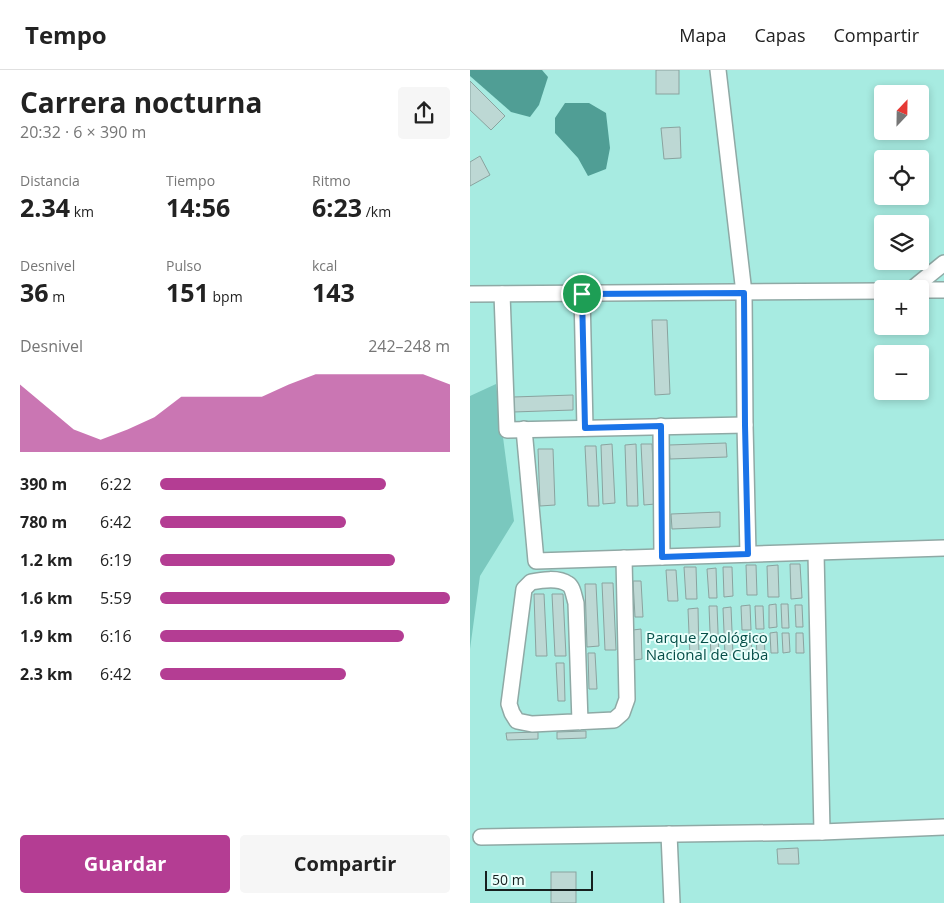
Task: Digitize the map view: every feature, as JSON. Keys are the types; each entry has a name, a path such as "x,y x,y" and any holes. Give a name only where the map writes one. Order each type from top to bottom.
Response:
{"street":[{"path":"718,70 744,293 748,554"},
{"path":"923,280 944,262"},
{"path":"929,290 944,290"},
{"path":"470,294 874,291"},
{"path":"502,294 507,430 745,425"},
{"path":"582,294 585,428"},
{"path":"661,426 662,557"},
{"path":"524,429 536,561 944,548"},
{"path":"816,553 822,832"},
{"path":"580,722 576,603 572,590 568,584 558,580 531,582 524,590 509,704 517,721 532,724 580,722 614,720 622,713 626,699 624,558"},
{"path":"481,837 822,832 944,827"},
{"path":"669,834 672,903"}],"green space":[{"name":"Parque Zoológico Nacional de Cuba","path":"470,70 944,70 944,903 470,903"}],"shaded area":[{"path":"470,70 542,70 548,77 539,105 530,117 511,112 470,76"},
{"path":"565,103 589,103 606,113 610,148 606,169 588,176 578,158 555,133 555,118"},
{"path":"496,384 514,521 480,576 470,649 470,396"}],"building":[{"path":"656,70 679,70 679,94 656,94"},
{"path":"470,81 505,116 491,130 470,110"},
{"path":"680,127 681,158 664,159 661,128"},
{"path":"480,156 490,175 470,186 470,162"},
{"path":"652,320 667,320 670,394 655,395"},
{"path":"573,395 573,410 513,412 513,397"},
{"path":"726,443 727,457 670,459 669,445"},
{"path":"612,444 615,503 603,504 601,445"},
{"path":"636,444 638,506 627,506 625,445"},
{"path":"641,444 652,444 655,504 644,505"},
{"path":"585,446 596,446 599,506 588,506"},
{"path":"538,449 553,449 555,505 540,506"},
{"path":"720,512 720,527 672,529 671,514"},
{"path":"790,564 800,564 802,598 791,599"},
{"path":"746,565 756,565 757,595 747,595"},
{"path":"778,565 779,597 768,597 767,566"},
{"path":"684,567 696,567 697,599 686,599"},
{"path":"723,567 732,567 733,596 724,597"},
{"path":"716,568 717,598 709,598 707,569"},
{"path":"666,570 676,570 678,601 668,601"},
{"path":"633,581 641,581 643,617 635,617"},
{"path":"602,583 613,583 616,650 605,650"},
{"path":"585,584 596,584 599,646 587,647"},
{"path":"534,594 544,594 547,656 536,656"},
{"path":"552,594 563,594 566,656 555,656"},
{"path":"776,604 777,627 769,628 769,605"},
{"path":"781,604 788,604 789,628 782,628"},
{"path":"750,605 751,630 742,630 741,606"},
{"path":"795,605 802,605 803,627 796,627"},
{"path":"709,606 717,606 719,657 711,657"},
{"path":"755,606 763,606 764,629 756,629"},
{"path":"731,607 733,655 725,655 723,608"},
{"path":"698,608 699,657 690,657 688,609"},
{"path":"641,629 642,659 634,660 633,630"},
{"path":"777,632 778,653 771,653 770,633"},
{"path":"751,633 752,654 743,654 743,634"},
{"path":"764,633 765,655 757,655 756,634"},
{"path":"782,633 789,633 790,652 783,653"},
{"path":"796,633 803,633 804,653 796,653"},
{"path":"588,653 595,653 597,689 589,689"},
{"path":"556,663 564,663 565,701 558,701"},
{"path":"586,731 586,738 557,739 557,732"},
{"path":"538,732 538,739 507,740 506,733"},
{"path":"798,848 799,864 778,864 777,849"},
{"path":"551,872 576,872 576,903 551,903"}],"route":[{"path":"744,293 748,554 662,557 661,426 585,428 582,294 744,293"}]}
